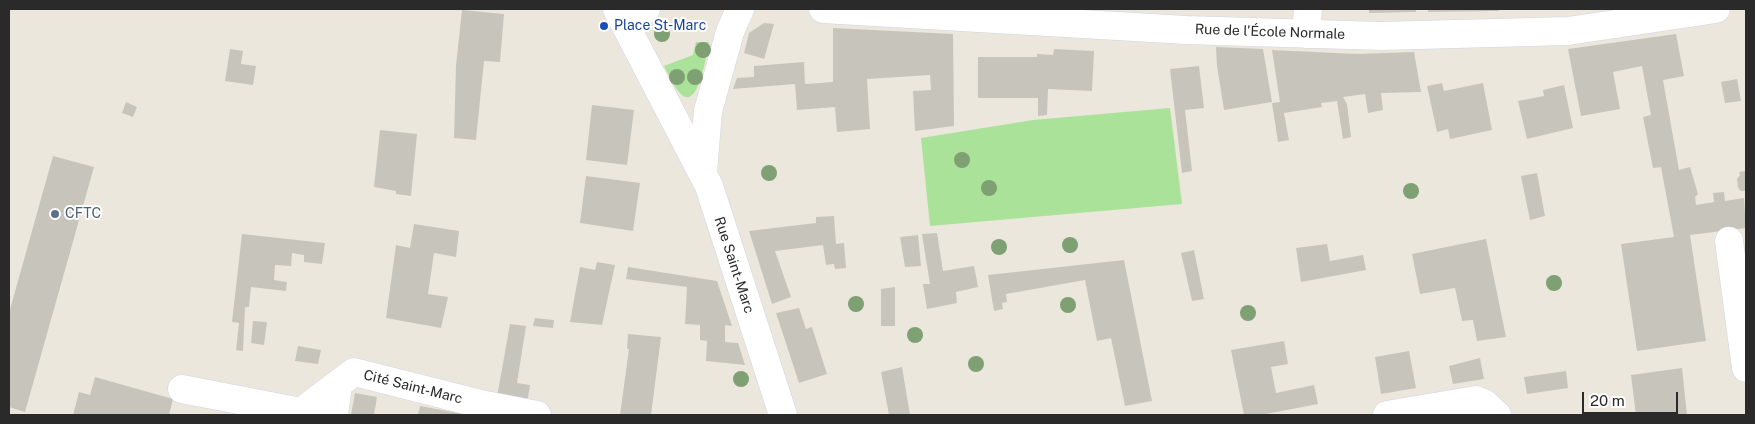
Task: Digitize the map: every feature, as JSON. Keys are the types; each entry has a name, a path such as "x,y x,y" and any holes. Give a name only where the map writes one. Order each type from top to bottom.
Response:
{"street":[{"path":"623,20 636,17 646,9"},
{"path":"703,172 708,111 730,32 740,9"},
{"name":"Rue de l'École Normale","path":"823,9 1186,30 1307,21 1382,36 1568,31 1716,9"},
{"name":"Rue Saint-Marc","path":"623,20 644,65 703,172 783,415"},
{"path":"674,119 708,111"},
{"path":"1729,241 1746,368"},
{"name":"Cité Saint-Marc","path":"182,389 301,412 354,372 485,405 537,415"},
{"path":"334,415 338,384"},
{"path":"1387,415 1476,400 1484,403 1497,415"}],"green space":[{"path":"696,42 709,42 697,88 692,95 687,97 675,87 664,66 693,55"},
{"path":"1170,108 1182,204 930,226 921,138 1033,120"}],"building":[{"path":"1369,9 1416,9 1416,12 1369,13"},
{"path":"1428,9 1499,9 1499,11 1428,12"},
{"path":"462,10 504,14 500,62 484,61 476,140 454,138 456,65"},
{"path":"764,23 774,24 764,59 744,53 749,33"},
{"path":"833,28 953,34 954,126 915,131 913,91 931,90 930,75 867,79 870,129 837,132 835,107 797,110 795,84 733,89 737,78 754,77 754,66 804,62 805,84 833,82"},
{"path":"1676,34 1684,76 1663,80 1679,170 1690,167 1698,194 1695,197 1696,205 1714,202 1713,193 1724,192 1725,201 1744,198 1746,228 1690,235 1706,341 1637,351 1621,244 1674,237 1661,167 1653,168 1643,117 1651,115 1642,66 1613,72 1620,109 1581,116 1568,49"},
{"path":"1216,47 1263,49 1272,102 1224,110"},
{"path":"230,49 243,51 241,64 256,66 253,85 225,81"},
{"path":"1054,49 1094,51 1092,91 1048,89 1047,115 1038,116 1038,98 978,98 978,57 1037,57 1037,54 1053,55"},
{"path":"1272,50 1357,54 1414,52 1421,92 1381,93 1383,110 1368,113 1365,94 1343,97 1347,104 1351,137 1343,139 1337,101 1321,103 1322,107 1284,113 1289,140 1278,142 1272,103 1280,102"},
{"path":"1199,66 1204,108 1185,110 1192,171 1182,173 1170,69"},
{"path":"1737,79 1741,101 1725,103 1721,82"},
{"path":"1442,83 1444,91 1483,83 1492,130 1450,139 1448,129 1437,132 1427,86"},
{"path":"1564,85 1573,128 1527,139 1518,101 1544,96 1543,90"},
{"path":"126,102 137,107 133,117 122,113"},
{"path":"592,105 634,110 627,165 586,160"},
{"path":"380,130 417,134 411,196 396,194 396,191 374,187"},
{"path":"53,156 94,167 25,412 9,407 9,313"},
{"path":"1746,171 1746,191 1741,191 1738,188 1737,179 1740,175 1739,172"},
{"path":"1537,173 1545,216 1530,220 1521,176"},
{"path":"586,176 640,183 633,231 580,223"},
{"path":"834,216 836,244 844,243 846,268 835,269 834,264 826,265 823,245 775,251 791,297 772,304 749,231 816,223 816,217"},
{"path":"414,224 459,231 456,257 434,253 428,294 448,297 441,328 386,318 396,245 410,248"},
{"path":"937,233 943,271 974,266 978,287 956,292 957,303 927,309 923,284 930,284 922,234"},
{"path":"242,234 325,243 322,264 304,262 304,255 292,253 291,266 275,265 274,280 287,282 286,291 251,287 249,307 245,307 243,351 236,350 239,323 232,322"},
{"path":"918,235 921,266 905,267 900,237"},
{"path":"1486,239 1506,337 1477,341 1473,320 1462,321 1455,288 1420,294 1412,254"},
{"path":"1327,244 1330,261 1363,255 1366,270 1301,282 1296,248"},
{"path":"1194,250 1204,299 1192,301 1181,253"},
{"path":"1124,260 1152,401 1125,406 1111,338 1097,341 1085,280 1006,294 1007,302 1002,303 1003,309 994,311 988,275"},
{"path":"597,262 615,265 602,325 570,322 580,267 595,270"},
{"path":"628,267 717,281 732,326 725,325 725,342 738,343 745,365 706,361 707,341 700,340 700,325 685,324 687,287 626,279"},
{"path":"895,287 895,326 881,326 881,289"},
{"path":"799,308 806,329 812,327 827,374 799,383 776,313"},
{"path":"535,318 554,320 553,328 533,326"},
{"path":"253,321 267,322 264,345 251,343"},
{"path":"510,324 526,326 517,383 530,385 527,404 497,397"},
{"path":"628,334 661,337 651,415 620,415 629,349 627,349"},
{"path":"1284,341 1288,364 1271,367 1276,393 1314,385 1318,404 1261,415 1244,415 1231,350"},
{"path":"298,346 321,350 318,364 295,361"},
{"path":"1409,351 1416,388 1381,394 1375,357"},
{"path":"1480,358 1484,379 1453,384 1449,366"},
{"path":"902,367 910,415 889,415 881,372"},
{"path":"1682,368 1687,415 1636,415 1631,375"},
{"path":"1566,371 1568,388 1527,394 1524,377"},
{"path":"95,377 173,399 169,415 73,415 79,392 90,395"},
{"path":"355,393 377,397 374,415 351,415"},
{"path":"420,406 463,414 463,415 418,415"}],"place":[{"name":"Place St-Marc","path":"604,26"},
{"name":"CFTC","path":"55,214"}]}
